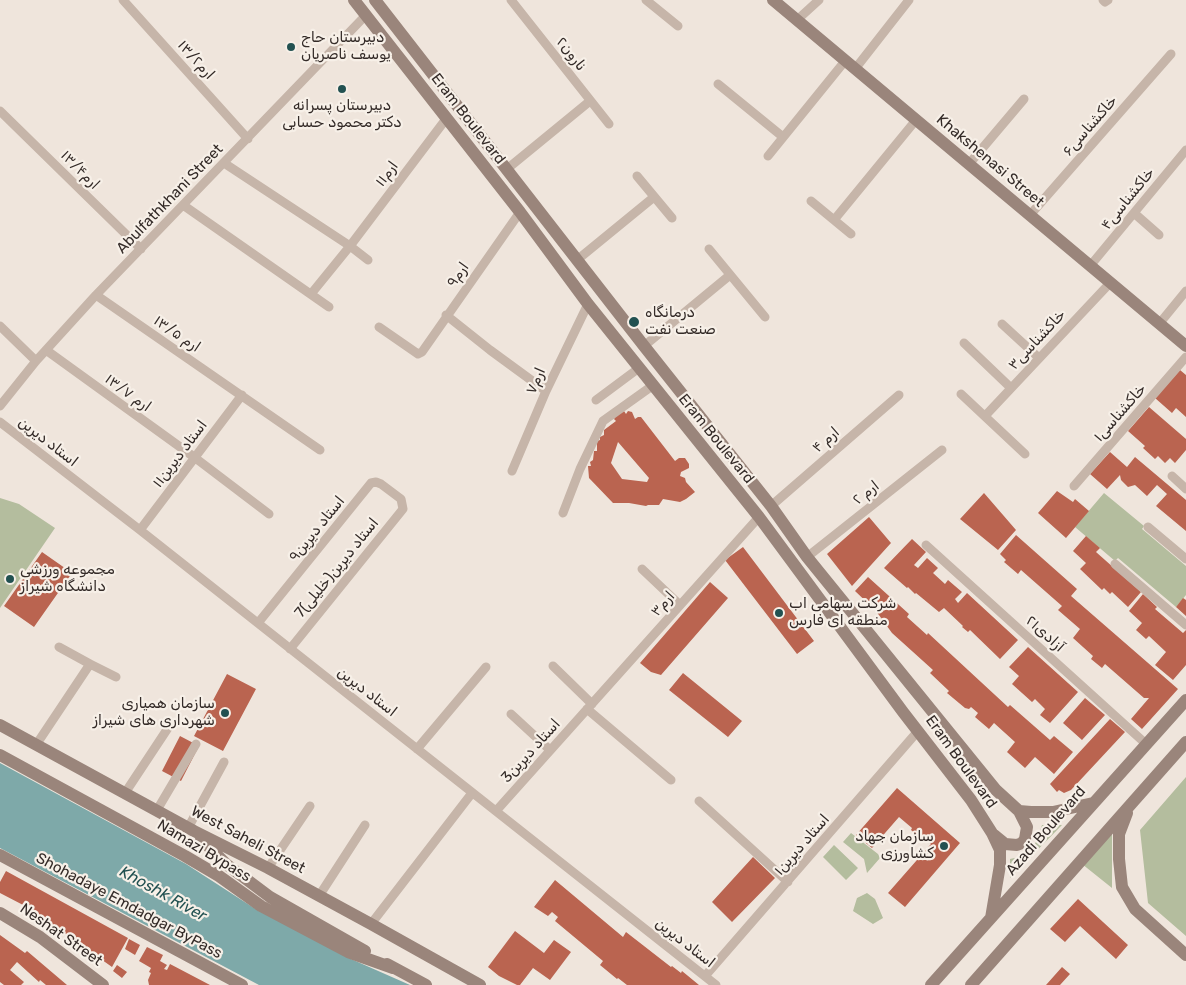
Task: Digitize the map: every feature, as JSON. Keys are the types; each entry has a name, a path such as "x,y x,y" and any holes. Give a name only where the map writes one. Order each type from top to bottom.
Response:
{"main road":[{"name":"Eram Boulevard","path":"354,0 520,212 652,386 759,517 971,800 992,833 1000,850 1000,865 991,918"},
{"name":"Khakshenasi Street","path":"773,0 1186,346"},
{"name":"Eram Boulevard","path":"377,1 644,346 771,506 808,557 923,698 978,770 1019,811 1053,812 1093,803"},
{"path":"528,223 542,213"},
{"name":"Azadi Boulevard","path":"931,985 1186,700"},
{"name":"West Saheli Street","path":"0,725 191,830 268,868 480,985"},
{"path":"970,985 1186,742"},
{"name":"Namazi Bypass","path":"0,755 185,856 219,876 261,906 348,952 394,968"},
{"path":"1132,802 1119,834 1122,886 1136,909 1186,955"},
{"path":"992,833 1005,844 1017,845 1022,843 1025,839 1027,827 1019,811"},
{"path":"191,830 226,864 270,897 426,985"},
{"name":"Shohadaye Emdadgar ByPass","path":"0,855 242,985"},
{"name":"Neshat Street","path":"0,913 40,938 103,985"}],"street":[{"name":"۱۳/۲ارم","path":"123,0 248,138"},
{"name":"نارون۲","path":"511,0 609,124"},
{"path":"797,20 819,0"},
{"path":"855,69 909,0"},
{"path":"650,1 678,26"},
{"name":"Abulfathkhani Street","path":"0,406 36,361 96,295 366,15"},
{"name":"خاکشناسی۶","path":"1030,215 1171,54"},
{"path":"768,156 845,61"},
{"path":"718,84 783,137"},
{"path":"969,164 1024,99"},
{"path":"507,169 590,101"},
{"name":"۱۳/۴ارم","path":"0,111 140,249"},
{"name":"ارم۱۱","path":"311,294 350,246 446,118"},
{"path":"834,220 916,120"},
{"name":"خاکشناسی۴","path":"1090,266 1186,150"},
{"path":"224,163 350,246 368,260"},
{"path":"637,176 672,218"},
{"path":"578,260 654,197"},
{"path":"811,201 850,234"},
{"path":"183,205 329,307"},
{"name":"ارم۹","path":"379,326 418,354 422,352 446,315 520,212"},
{"path":"1134,213 1160,235"},
{"path":"709,249 766,317"},
{"path":"644,346 730,275"},
{"name":"خاکشناسی۳","path":"984,416 1110,283"},
{"path":"1159,324 1186,291"},
{"name":"۱۳/۵ ارم","path":"96,295 320,450"},
{"name":"ارم۷","path":"512,470 546,391 588,304"},
{"path":"446,315 546,391"},
{"path":"1002,324 1039,358"},
{"path":"0,326 36,361"},
{"path":"964,343 1011,388"},
{"name":"۱۳/۷ ارم","path":"46,350 269,514"},
{"name":"خاکشناسی۱","path":"1074,486 1186,357"},
{"path":"596,400 639,368"},
{"path":"564,513 580,469 603,422 652,386"},
{"path":"961,394 1025,454"},
{"name":"استاد دیرین۱۱","path":"140,530 242,395"},
{"name":"ارم ۴","path":"771,506 899,395"},
{"name":"استاد دیرین","path":"0,422 140,530 716,985"},
{"name":"ارم ۲","path":"808,557 942,450"},
{"path":"1172,476 1186,489"},
{"name":"استاد دیرین۹","path":"258,623 371,483 381,484 401,499 403,504"},
{"name":"7استاد دیرین(خلیلی)","path":"290,649 402,509 403,504"},
{"name":"ارم۳","path":"590,706 759,517"},
{"path":"1148,527 1186,559"},
{"name":"آزادی۲۱","path":"926,546 1146,743"},
{"path":"1115,564 1186,625"},
{"path":"642,569 680,605"},
{"path":"59,647 116,678"},
{"path":"36,745 90,664"},
{"path":"553,666 590,706 671,780"},
{"path":"417,749 486,667"},
{"name":"3استاد دیرین","path":"496,812 590,706"},
{"path":"511,714 550,750"},
{"path":"125,793 168,728"},
{"name":"استاد دیرین۱","path":"705,976 918,731"},
{"path":"157,810 196,744"},
{"path":"191,830 224,762"},
{"path":"371,924 472,793"},
{"path":"699,801 788,882"},
{"path":"268,868 310,806"},
{"path":"319,896 365,825"}],"green space":[{"path":"1104,493 1144,526 1142,529 1186,566 1186,595 1176,607 1118,558 1115,561 1075,527"},
{"name":"مجموعه ورزشی دانشگاه شیراز","path":"0,498 19,504 55,528 0,608"},
{"path":"1186,777 1186,936 1148,903 1140,830"},
{"path":"1042,825 1062,825 1010,878 1010,859 1019,857 1029,851 1036,842"},
{"path":"1112,827 1112,888 1082,864"},
{"path":"851,833 878,854 880,858 867,873 864,859 843,842"},
{"path":"834,845 858,868 846,880 823,857"},
{"path":"867,893 875,899 883,918 873,924 853,911 857,898"}],"water":[{"name":"Khoshk River","path":"0,763 186,864 254,908 351,959 410,985 259,985 0,848"}],"building":[{"path":"1180,370 1186,375 1186,417 1176,408 1172,413 1155,398"},
{"path":"1149,407 1186,439 1186,450 1175,463 1170,458 1165,463 1158,456 1155,459 1143,448 1145,446 1128,431"},
{"path":"624,411 626,414 628,411 632,412 635,419 641,417 675,461 679,458 685,458 689,468 681,472 680,476 685,478 686,482 695,492 680,502 663,499 659,505 646,506 613,503 589,478 588,466 591,466 590,462 593,460 594,451 597,451 597,441 604,435 604,430 616,421 614,419 617,414","holes":["618,442 649,478 647,482 622,479 611,463"]},
{"path":"1110,452 1127,467 1135,457 1186,500 1186,531 1156,506 1167,494 1157,485 1147,496 1135,485 1128,487 1121,480 1120,475 1107,489 1090,474"},
{"path":"1057,491 1073,502 1075,499 1089,511 1066,538 1038,513"},
{"path":"984,493 1016,530 998,550 960,519"},
{"path":"869,517 891,543 852,586 827,554"},
{"path":"1016,535 1077,589 1071,596 1178,689 1142,729 1131,719 1149,698 1144,698 1105,664 1102,668 1091,659 1093,656 1073,638 1080,629 1058,610 1062,606 1021,570 1018,574 1004,562 1006,560 1000,554"},
{"path":"1086,536 1100,548 1096,552 1141,592 1128,607 1112,592 1110,594 1104,588 1102,590 1080,569 1086,563 1073,551"},
{"path":"912,539 926,552 914,565 918,568 927,558 938,568 933,573 945,584 948,580 962,592 955,599 958,603 967,593 1018,640 1000,659 970,630 968,632 962,627 944,608 939,612 884,568"},
{"name":"شرکت سهامی اب منطقه ای فارس","path":"743,547 814,641 797,654 725,560"},
{"path":"42,552 72,573 34,627 4,606"},
{"path":"868,577 909,614 907,617 927,635 928,633 1008,707 1010,705 1050,740 1054,736 1073,752 1054,774 1035,757 1025,768 1007,752 1015,742 994,723 989,729 975,717 978,713 971,707 969,709 965,708 947,693 949,691 930,673 933,670 892,633 876,611 855,591"},
{"path":"710,582 728,598 661,675 651,672 640,663"},
{"path":"1143,594 1157,607 1155,609 1183,633 1186,630 1186,665 1173,680 1155,665 1166,652 1149,636 1146,639 1136,630 1142,623 1129,611"},
{"path":"1183,598 1186,600 1186,616 1176,607"},
{"path":"1028,647 1078,692 1050,723 1040,715 1045,709 1035,699 1032,702 1012,684 1019,676 1009,667"},
{"path":"683,673 742,721 728,737 669,690"},
{"name":"سازمان همیاری شهرداری های شیراز","path":"227,674 256,689 223,751 194,736"},
{"path":"1085,698 1105,715 1082,740 1063,723"},
{"path":"1110,719 1125,732 1071,790 1064,793 1059,790 1057,792 1050,784"},
{"path":"180,736 199,746 181,781 162,771"},
{"name":"سازمان جهاد کشاورزی","path":"897,788 960,843 905,907 888,893 931,844 926,839 924,841 899,817 872,848 856,835"},
{"path":"753,857 775,878 732,922 712,902"},
{"path":"6,871 128,938 112,967 25,906 0,893 0,882"},
{"path":"555,880 623,937 626,932 671,967 681,973 682,971 699,985 627,985 617,979 600,965 603,961 555,921 558,917 552,912 548,916 534,907"},
{"path":"1078,899 1128,945 1116,959 1080,926 1065,942 1050,929"},
{"path":"515,931 544,953 554,940 571,952 550,980 533,968 520,985 517,985 499,976 488,967"},
{"path":"0,935 25,953 27,951 67,985 46,985 40,980 39,982 17,962 10,970 24,982 21,985 4,985 0,982"},
{"path":"129,939 140,945 135,955 125,949"},
{"path":"147,947 163,955 160,961 167,965 164,969 167,970 170,964 210,985 149,985 148,980 151,968 139,961"},
{"path":"117,965 127,972 122,978 113,971"},
{"path":"1062,967 1070,974 1060,985 1046,985"}],"place":[{"name":"دبیرستان حاج یوسف ناصریان","path":"291,47"},
{"name":"دبیرستان پسرانه دکتر محمود حسابی","path":"342,89"},
{"name":"درمانگاه صنعت نفت","path":"634,322"},
{"name":"مجموعه ورزشی دانشگاه شیراز","path":"10,579"},
{"name":"شرکت سهامی اب منطقه ای فارس","path":"779,613"},
{"name":"سازمان همیاری شهرداری های شیراز","path":"225,713"},
{"name":"سازمان جهاد کشاورزی","path":"944,846"}]}
